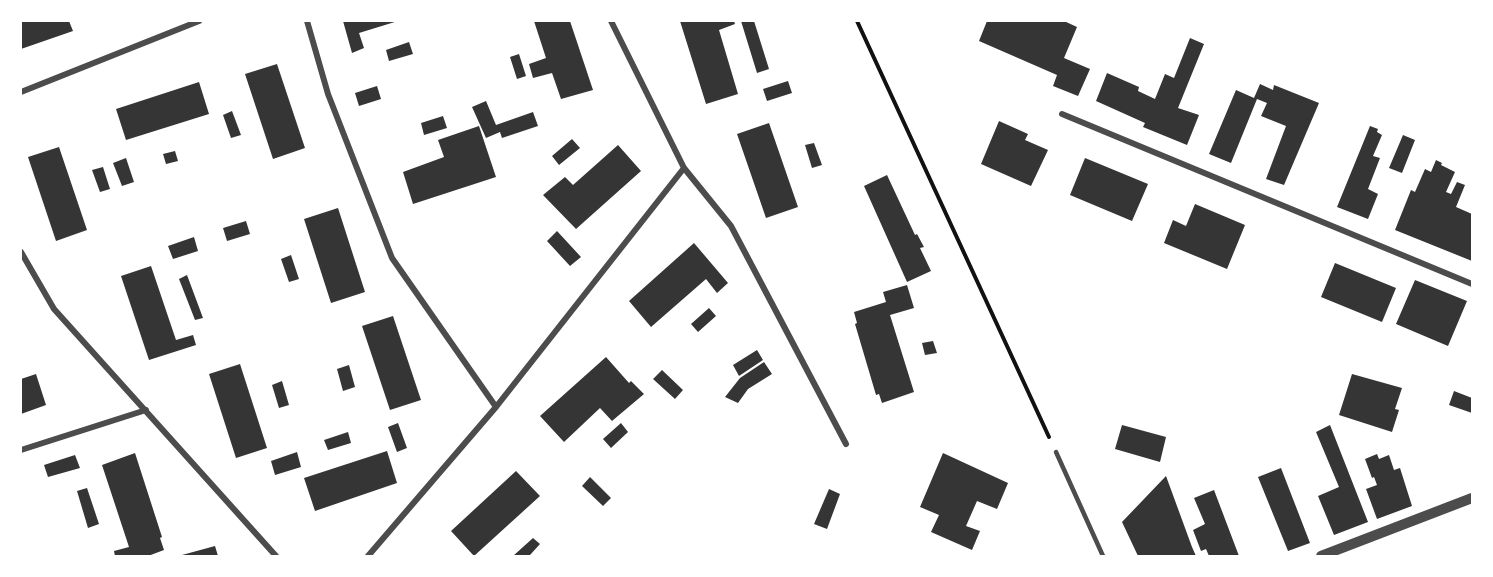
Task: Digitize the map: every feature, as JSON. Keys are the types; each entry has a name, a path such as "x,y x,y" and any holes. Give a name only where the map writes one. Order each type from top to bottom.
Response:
{"street":[{"path":"21,92 199,21"},
{"path":"307,21 328,94 392,258 496,407"},
{"path":"611,21 684,168 731,226 846,444"},
{"path":"1062,114 1472,284"},
{"path":"368,556 496,407 684,168"},
{"path":"21,252 54,309 276,556"},
{"path":"21,450 146,410"},
{"path":"1321,556 1472,498"}],"lane":[{"path":"1056,452 1103,556"}],"path":[{"path":"857,21 1056,452"}],"building":[{"path":"21,21 69,21 73,31 21,49"},
{"path":"343,21 398,21 359,33 364,48 352,53"},
{"path":"534,21 570,21 593,90 561,99 552,73 533,78 529,64 546,58"},
{"path":"680,21 734,21 735,24 719,30 738,94 706,104"},
{"path":"741,21 754,21 769,69 757,73"},
{"path":"987,21 1064,21 1077,27 1064,58 1090,69 1078,96 1053,86 1057,75 979,41"},
{"path":"1190,38 1204,44 1178,108 1199,115 1187,145 1143,127 1145,123 1096,101 1107,73 1139,87 1138,91 1155,99 1165,74 1174,78"},
{"path":"409,42 413,54 389,61 386,50"},
{"path":"519,54 526,76 517,79 510,57"},
{"path":"277,64 305,148 273,159 245,74"},
{"path":"788,81 792,93 767,101 763,89"},
{"path":"199,82 209,114 126,140 116,109"},
{"path":"1260,84 1273,90 1274,85 1319,103 1284,185 1266,179 1286,126 1261,116 1267,103 1257,99 1231,163 1209,154 1236,90 1254,98"},
{"path":"377,86 381,99 359,106 355,93"},
{"path":"486,101 496,125 533,112 538,126 502,138 500,132 486,138 472,107"},
{"path":"232,111 241,135 231,138 223,115"},
{"path":"443,116 447,128 424,135 421,123"},
{"path":"999,121 1028,134 1025,140 1048,150 1031,186 981,164"},
{"path":"769,123 798,207 766,218 737,134"},
{"path":"479,126 496,177 413,204 403,172 444,157 438,140"},
{"path":"1370,126 1378,129 1377,132 1382,135 1373,156 1380,158 1368,189 1378,194 1368,219 1337,207"},
{"path":"1403,135 1415,140 1402,173 1389,168"},
{"path":"572,139 580,148 559,165 552,156"},
{"path":"814,143 822,165 812,168 805,145"},
{"path":"618,145 641,171 576,229 543,195 565,177 573,185"},
{"path":"59,147 87,230 56,241 28,157"},
{"path":"175,151 178,161 166,164 163,154"},
{"path":"126,158 134,182 122,186 113,163"},
{"path":"1085,158 1148,184 1132,221 1070,195"},
{"path":"1436,160 1455,172 1446,192 1451,194 1457,182 1465,185 1456,207 1472,214 1472,261 1395,230 1411,190 1415,192 1425,169 1431,172"},
{"path":"103,167 110,189 100,192 92,170"},
{"path":"887,175 915,235 917,234 924,247 920,248 931,271 907,282 864,186"},
{"path":"1195,204 1245,225 1227,269 1164,243 1173,220 1186,226"},
{"path":"338,208 365,292 331,303 304,219"},
{"path":"246,221 250,234 227,241 223,228"},
{"path":"557,231 581,257 570,266 547,241"},
{"path":"194,237 198,251 173,259 168,246"},
{"path":"694,243 728,283 717,293 706,279 651,327 629,301"},
{"path":"291,255 299,279 289,282 281,259"},
{"path":"1335,263 1396,288 1382,322 1321,297"},
{"path":"151,266 176,340 193,335 196,345 149,360 121,276"},
{"path":"187,275 203,318 195,320 179,279"},
{"path":"1415,280 1467,301 1448,346 1396,324"},
{"path":"907,285 914,308 890,315 914,392 882,403 879,394 876,395 855,324 857,323 854,312 886,302 883,292"},
{"path":"709,308 716,316 698,332 691,324"},
{"path":"393,316 421,400 390,410 362,326"},
{"path":"933,341 937,353 925,355 922,343"},
{"path":"757,350 763,360 739,376 733,365"},
{"path":"606,357 629,383 631,381 644,394 612,421 600,408 564,442 540,416"},
{"path":"764,362 772,374 748,389 738,403 725,397 740,378"},
{"path":"240,364 267,448 236,458 209,374"},
{"path":"349,365 355,387 343,391 337,369"},
{"path":"662,370 683,390 675,399 653,379"},
{"path":"36,374 46,405 21,414 21,379"},
{"path":"1352,374 1402,388 1395,409 1399,410 1392,432 1339,415"},
{"path":"282,381 289,405 279,408 272,385"},
{"path":"1454,391 1472,398 1472,413 1449,405"},
{"path":"398,423 407,448 397,452 388,427"},
{"path":"621,423 628,432 611,448 603,439"},
{"path":"1122,425 1166,437 1160,462 1115,449"},
{"path":"1330,425 1368,522 1334,535 1318,496 1339,487 1316,432"},
{"path":"348,432 351,443 328,450 324,440"},
{"path":"387,451 397,483 315,511 304,478"},
{"path":"297,452 301,467 275,475 271,461"},
{"path":"135,453 162,537 160,538 164,550 148,556 115,556 114,551 129,547 102,465"},
{"path":"943,453 1008,483 997,509 977,501 966,526 980,531 972,550 931,532 939,515 920,507"},
{"path":"1377,454 1379,459 1389,455 1394,470 1400,468 1412,506 1377,519 1366,489 1377,485 1365,459"},
{"path":"75,455 80,468 48,477 44,465"},
{"path":"1281,468 1310,543 1288,551 1258,477"},
{"path":"516,471 540,496 474,556 451,531"},
{"path":"1166,476 1196,556 1138,556 1122,522"},
{"path":"590,477 611,498 603,506 582,486"},
{"path":"87,488 99,524 88,528 77,491"},
{"path":"829,489 840,494 827,529 814,524"},
{"path":"1214,490 1239,556 1209,556 1206,549 1201,551 1193,530 1205,524 1194,498"},
{"path":"533,538 540,544 531,556 513,556"},
{"path":"215,546 218,556 182,556 182,555"}]}
